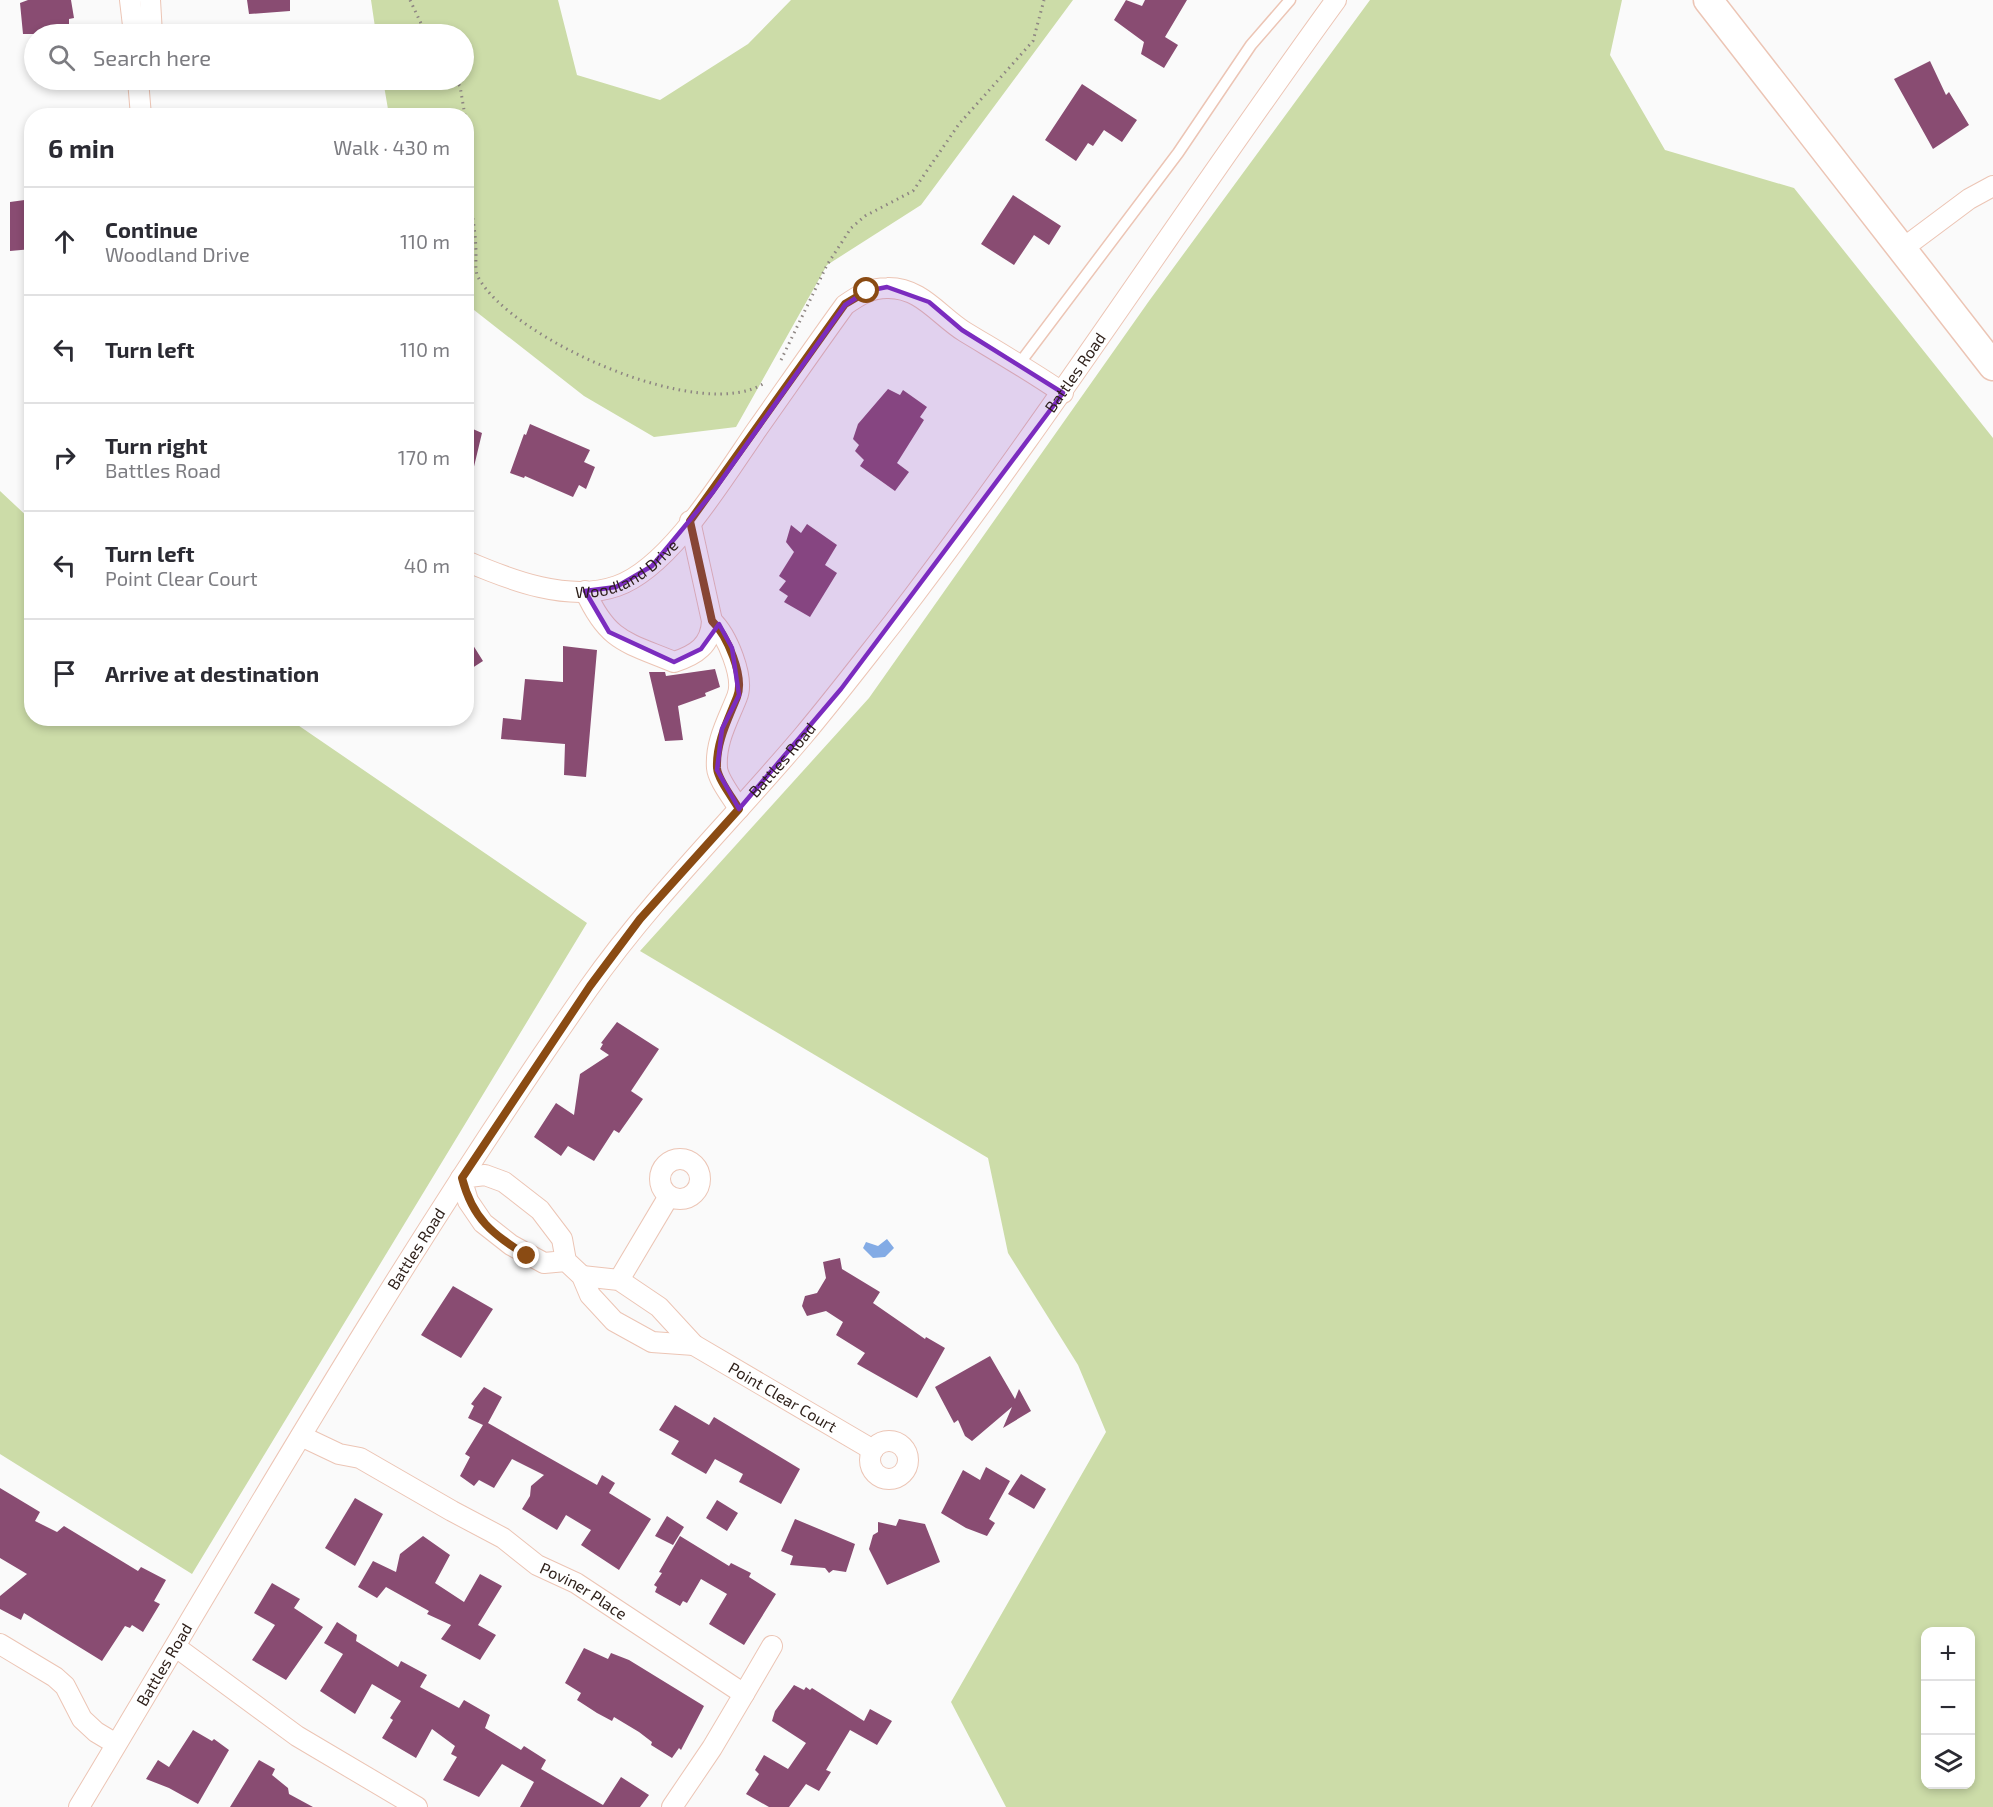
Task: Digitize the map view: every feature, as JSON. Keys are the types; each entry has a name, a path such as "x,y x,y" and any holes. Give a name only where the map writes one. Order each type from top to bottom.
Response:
{"main road":[{"path":"1708,0 1993,366"}],"street":[{"path":"130,0 133,24"},
{"path":"150,0 151,24"},
{"name":"Battles Road","path":"79,1807 302,1436 462,1178 590,986 640,919 739,809 841,689 1063,393 1336,0"},
{"path":"139,90 140,108"},
{"path":"152,90 153,108"},
{"path":"1902,249 1969,199 1993,186"},
{"name":"Woodland Drive","path":"474,564 552,590 585,591 616,586 636,577 652,566 690,521 845,304 867,291 887,288 908,291 928,302 962,330 1063,393"},
{"path":"585,591 595,613 609,632 626,642 674,662 701,649 711,635 712,621 690,521"},
{"path":"712,621 723,631 732,648 737,677 738,695 722,729 717,770 739,809"},
{"name":"Point Clear Court","path":"462,1178 485,1175 504,1182 540,1210 562,1239 566,1261 582,1276 590,1295 602,1310 632,1332 652,1342 694,1345"},
{"path":"462,1178 468,1202 483,1223 511,1245 544,1263 566,1261"},
{"path":"619,1280 669,1196"},
{"name":"Point Clear Court","path":"582,1276 619,1280 659,1307 694,1345 873,1450"},
{"name":"Poviner Place","path":"302,1436 339,1454 360,1458 452,1512 503,1538 537,1565 576,1583 744,1694"},
{"path":"0,1644 65,1686 82,1719 96,1732 116,1744"},
{"path":"672,1807 712,1748 772,1646"},
{"path":"176,1647 297,1736 387,1787 417,1807"}],"lane":[{"path":"1019,364 1178,153 1251,45 1290,0"}],"path":[{"path":"410,0 421,24"},
{"path":"777,368 826,265 851,228 865,216 913,191 959,124 1033,41 1044,0"},
{"path":"461,90 464,108"},
{"path":"474,221 476,275 492,298 539,334 600,367 678,388 729,394 751,391 765,383 771,376"}],"highlighted area":[{"path":"887,287 929,302 962,330 1063,393 841,689 739,809 717,770 722,729 739,695 732,648 719,624 701,649 674,662 609,632 585,591 616,587 652,566 713,492 845,305 867,291"}],"green space":[{"path":"371,0 558,0 577,75 660,100 748,44 791,0 1073,0 921,205 827,265 736,427 654,437 584,396 474,310 474,108 388,108 385,90 474,90 474,24 375,24"},
{"path":"1370,0 1622,0 1610,55 1665,150 1794,188 1993,438 1993,1807 1006,1807 951,1702 1106,1432 1078,1365 1008,1253 988,1158 640,951 869,698 1149,301"},
{"path":"0,491 24,513 24,726 299,726 587,923 192,1574 0,1454"}],"water":[{"path":"887,1239 894,1248 885,1257 873,1258 863,1248 866,1242 878,1246"}],"building":[{"path":"28,0 71,0 74,18 69,19 69,24 24,24 23,34 20,3"},
{"path":"247,0 290,0 290,11 249,14"},
{"path":"1126,0 1142,6 1145,0 1187,0 1165,37 1178,45 1164,68 1141,54 1144,42 1114,20"},
{"path":"1930,61 1946,95 1949,92 1969,125 1933,149 1894,79"},
{"path":"1082,84 1137,120 1122,142 1104,130 1093,146 1088,143 1076,161 1045,140"},
{"path":"1013,195 1061,226 1049,245 1034,235 1014,265 981,244"},
{"path":"24,200 24,250 10,251 10,202"},
{"path":"888,389 900,395 903,390 927,407 920,417 924,420 897,463 909,472 895,491 860,466 864,460 855,451 859,445 853,439 858,424"},
{"path":"530,424 590,450 584,462 595,467 586,489 579,485 573,497 525,476 524,478 510,473"},
{"path":"474,430 482,433 474,467"},
{"path":"807,524 837,545 825,565 837,573 810,617 784,602 788,596 779,590 786,581 779,576 794,552 786,542 791,525 801,533"},
{"path":"563,646 597,650 586,777 564,775 565,744 501,739 503,718 521,720 525,679 563,682"},
{"path":"474,647 483,661 474,667"},
{"path":"715,669 720,687 705,693 706,696 678,706 683,740 665,741 649,672 665,672 666,676"},
{"path":"617,1022 659,1049 631,1091 643,1099 619,1133 614,1130 594,1161 568,1146 561,1156 534,1137 556,1103 574,1115 580,1074 609,1055 600,1049 603,1044 601,1043"},
{"path":"840,1258 842,1269 880,1292 873,1303 925,1339 926,1337 945,1348 917,1398 857,1364 865,1353 836,1335 843,1322 826,1311 807,1316 802,1306 805,1296 817,1293 826,1278 823,1262"},
{"path":"453,1286 493,1309 461,1358 421,1335"},
{"path":"990,1356 1015,1399 1019,1389 1031,1411 1003,1428 1012,1407 972,1441 965,1436 958,1420 954,1423 935,1387"},
{"path":"484,1387 502,1397 488,1423 597,1485 602,1475 615,1483 609,1493 651,1519 619,1570 581,1545 591,1530 566,1515 557,1530 522,1509 530,1496 531,1486 544,1475 512,1459 494,1488 479,1480 474,1486 460,1476 470,1457 465,1454 483,1425 468,1418 474,1406 471,1404"},
{"path":"675,1405 709,1425 714,1417 800,1469 781,1504 739,1482 743,1474 715,1459 706,1474 671,1454 679,1441 659,1430"},
{"path":"986,1467 1010,1481 989,1519 995,1523 987,1536 966,1528 941,1513 963,1470 980,1480"},
{"path":"1021,1474 1046,1489 1034,1509 1008,1494"},
{"path":"0,1488 40,1512 35,1521 57,1532 64,1526 138,1571 141,1567 166,1580 154,1601 160,1604 143,1632 132,1625 130,1628 125,1626 102,1661 24,1613 21,1620 0,1609 0,1596 27,1574 0,1558"},
{"path":"355,1498 383,1514 355,1566 325,1548"},
{"path":"717,1500 738,1513 727,1531 706,1518"},
{"path":"667,1516 684,1527 673,1545 655,1536"},
{"path":"795,1519 855,1544 846,1572 833,1570 829,1573 825,1568 790,1565 793,1556 781,1551"},
{"path":"899,1519 925,1524 940,1562 887,1585 869,1549 873,1535 878,1532 878,1522 896,1526"},
{"path":"423,1536 450,1555 435,1583 464,1602 480,1574 502,1586 478,1625 496,1635 480,1660 441,1639 451,1625 427,1614 429,1611 386,1587 377,1598 358,1587 373,1561 396,1572 400,1554"},
{"path":"680,1536 729,1566 731,1563 751,1573 749,1577 776,1594 744,1645 709,1624 727,1594 701,1579 687,1603 683,1601 680,1606 655,1592 657,1587 654,1585 662,1573 659,1572"},
{"path":"272,1583 300,1599 294,1608 323,1627 286,1680 252,1660 275,1625 254,1613"},
{"path":"337,1622 357,1635 356,1641 398,1667 401,1661 427,1675 420,1687 459,1708 464,1700 490,1715 485,1728 521,1750 524,1746 546,1760 541,1769 603,1805 621,1777 649,1795 640,1807 520,1807 534,1782 502,1764 479,1797 443,1780 457,1757 451,1754 455,1746 432,1729 416,1758 382,1738 393,1720 390,1718 401,1701 372,1684 355,1714 320,1691 343,1654 324,1643"},
{"path":"584,1648 608,1659 611,1653 629,1660 704,1706 681,1750 679,1748 672,1758 651,1745 652,1742 639,1732 614,1717 612,1721 577,1700 581,1693 565,1683"},
{"path":"794,1685 804,1690 806,1687 810,1690 812,1688 864,1721 870,1709 892,1721 877,1745 850,1730 826,1770 831,1772 819,1791 806,1784 789,1807 769,1807 746,1794 759,1774 755,1770 764,1755 788,1769 806,1743 772,1721 775,1711"},
{"path":"193,1730 212,1741 214,1739 229,1750 198,1804 169,1788 146,1779 158,1760 169,1767"},
{"path":"259,1760 275,1769 272,1775 288,1788 289,1794 313,1807 230,1807"}],"route":[{"path":"527,1256 483,1223 468,1202 462,1178 590,986 640,919 739,809 717,770 722,729 738,695 737,677 732,648 723,631 712,621 690,521 713,492 845,304 867,291"}]}
